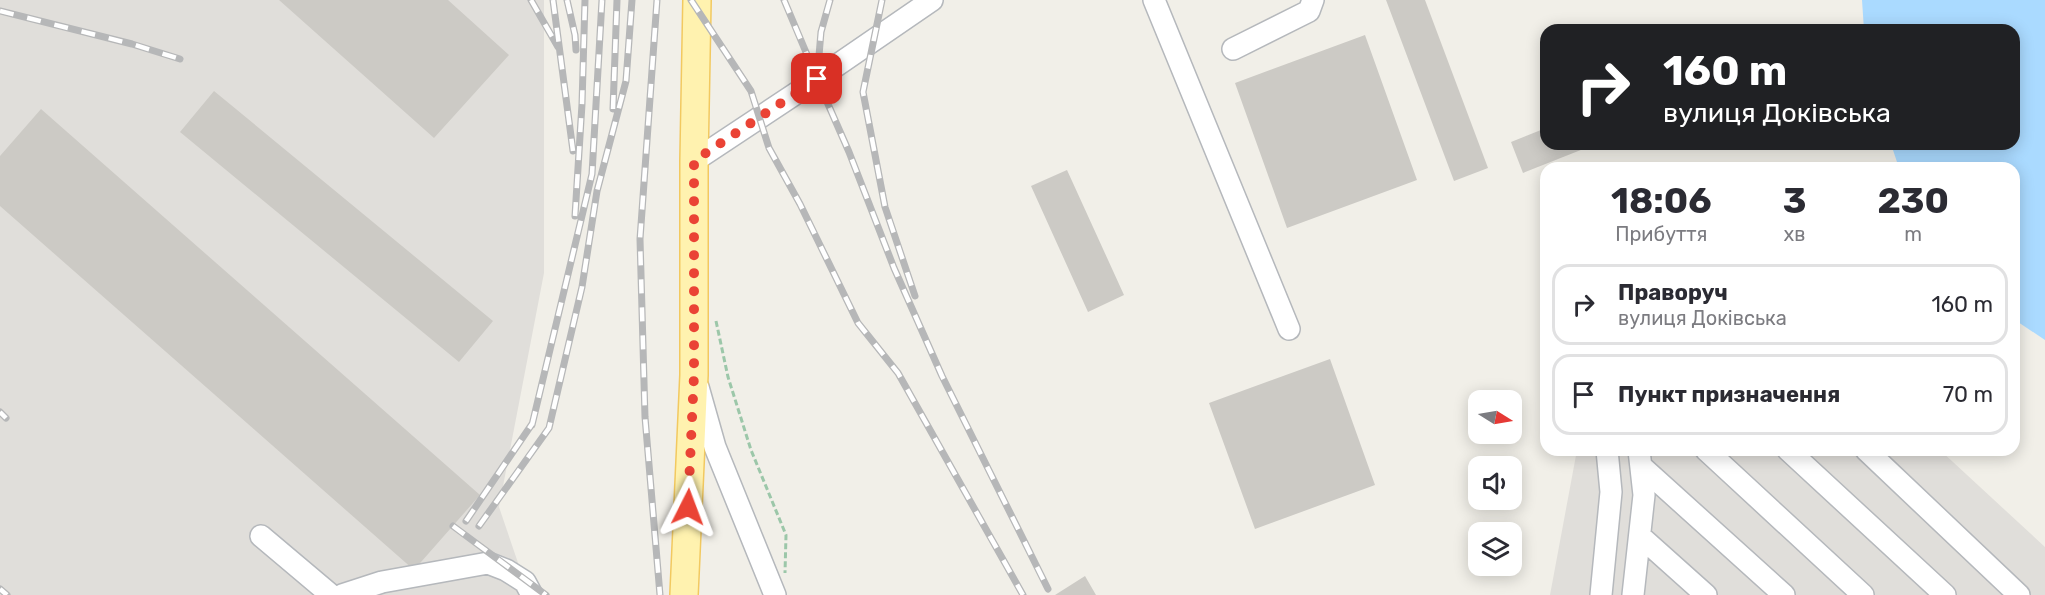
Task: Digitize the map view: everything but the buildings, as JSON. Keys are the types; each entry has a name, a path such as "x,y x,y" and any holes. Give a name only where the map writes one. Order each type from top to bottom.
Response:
{"main road":[{"path":"684,595 694,375 697,0"}],"street":[{"path":"694,161 932,0"},
{"path":"1154,0 1289,329"},
{"path":"1233,49 1309,11 1313,0"},
{"path":"694,375 715,447 780,588"},
{"path":"1601,595 1611,492 1608,456"},
{"path":"1712,456 1863,595"},
{"path":"1794,456 1945,595"},
{"path":"1872,456 2019,595"},
{"path":"1633,595 1644,495 1640,458"},
{"path":"1640,458 1784,595"},
{"path":"261,536 331,595"},
{"path":"1640,536 1706,595"},
{"path":"342,595 382,582 488,563 506,570 525,582 532,595"}],"path":[{"path":"714,315 728,377 751,450 786,535 780,588"}],"shaded area":[{"path":"0,0 544,0 544,273 499,507 529,595 0,595"},
{"path":"1576,456 1946,456 2045,547 2045,595 1550,595"}],"water":[{"path":"1862,0 2045,0 2045,340 2020,323 2020,162 1897,162 1893,150 2020,150 2020,24 1864,24"}],"railway":[{"path":"531,0 558,47"},
{"path":"553,0 573,151"},
{"path":"567,0 576,50"},
{"path":"575,216 582,104 585,0"},
{"path":"532,425 592,174 602,0"},
{"path":"613,109 617,0"},
{"path":"479,526 549,428 582,287 597,191 626,81 632,0"},
{"path":"657,0 640,239 645,417 660,595"},
{"path":"691,0 751,91 769,148 800,204 858,323 898,373 1023,595"},
{"path":"784,0 816,76"},
{"path":"830,0 821,32 817,79 849,152 894,268 942,376 1048,589"},
{"path":"882,0 863,92 885,207 915,296"},
{"path":"0,11 132,44 180,59"},
{"path":"0,412 6,418"},
{"path":"466,521 532,424"},
{"path":"453,526 546,595"},
{"path":"0,589 7,595"}],"route":[{"path":"688,507 694,375 694,161 817,79"}]}
